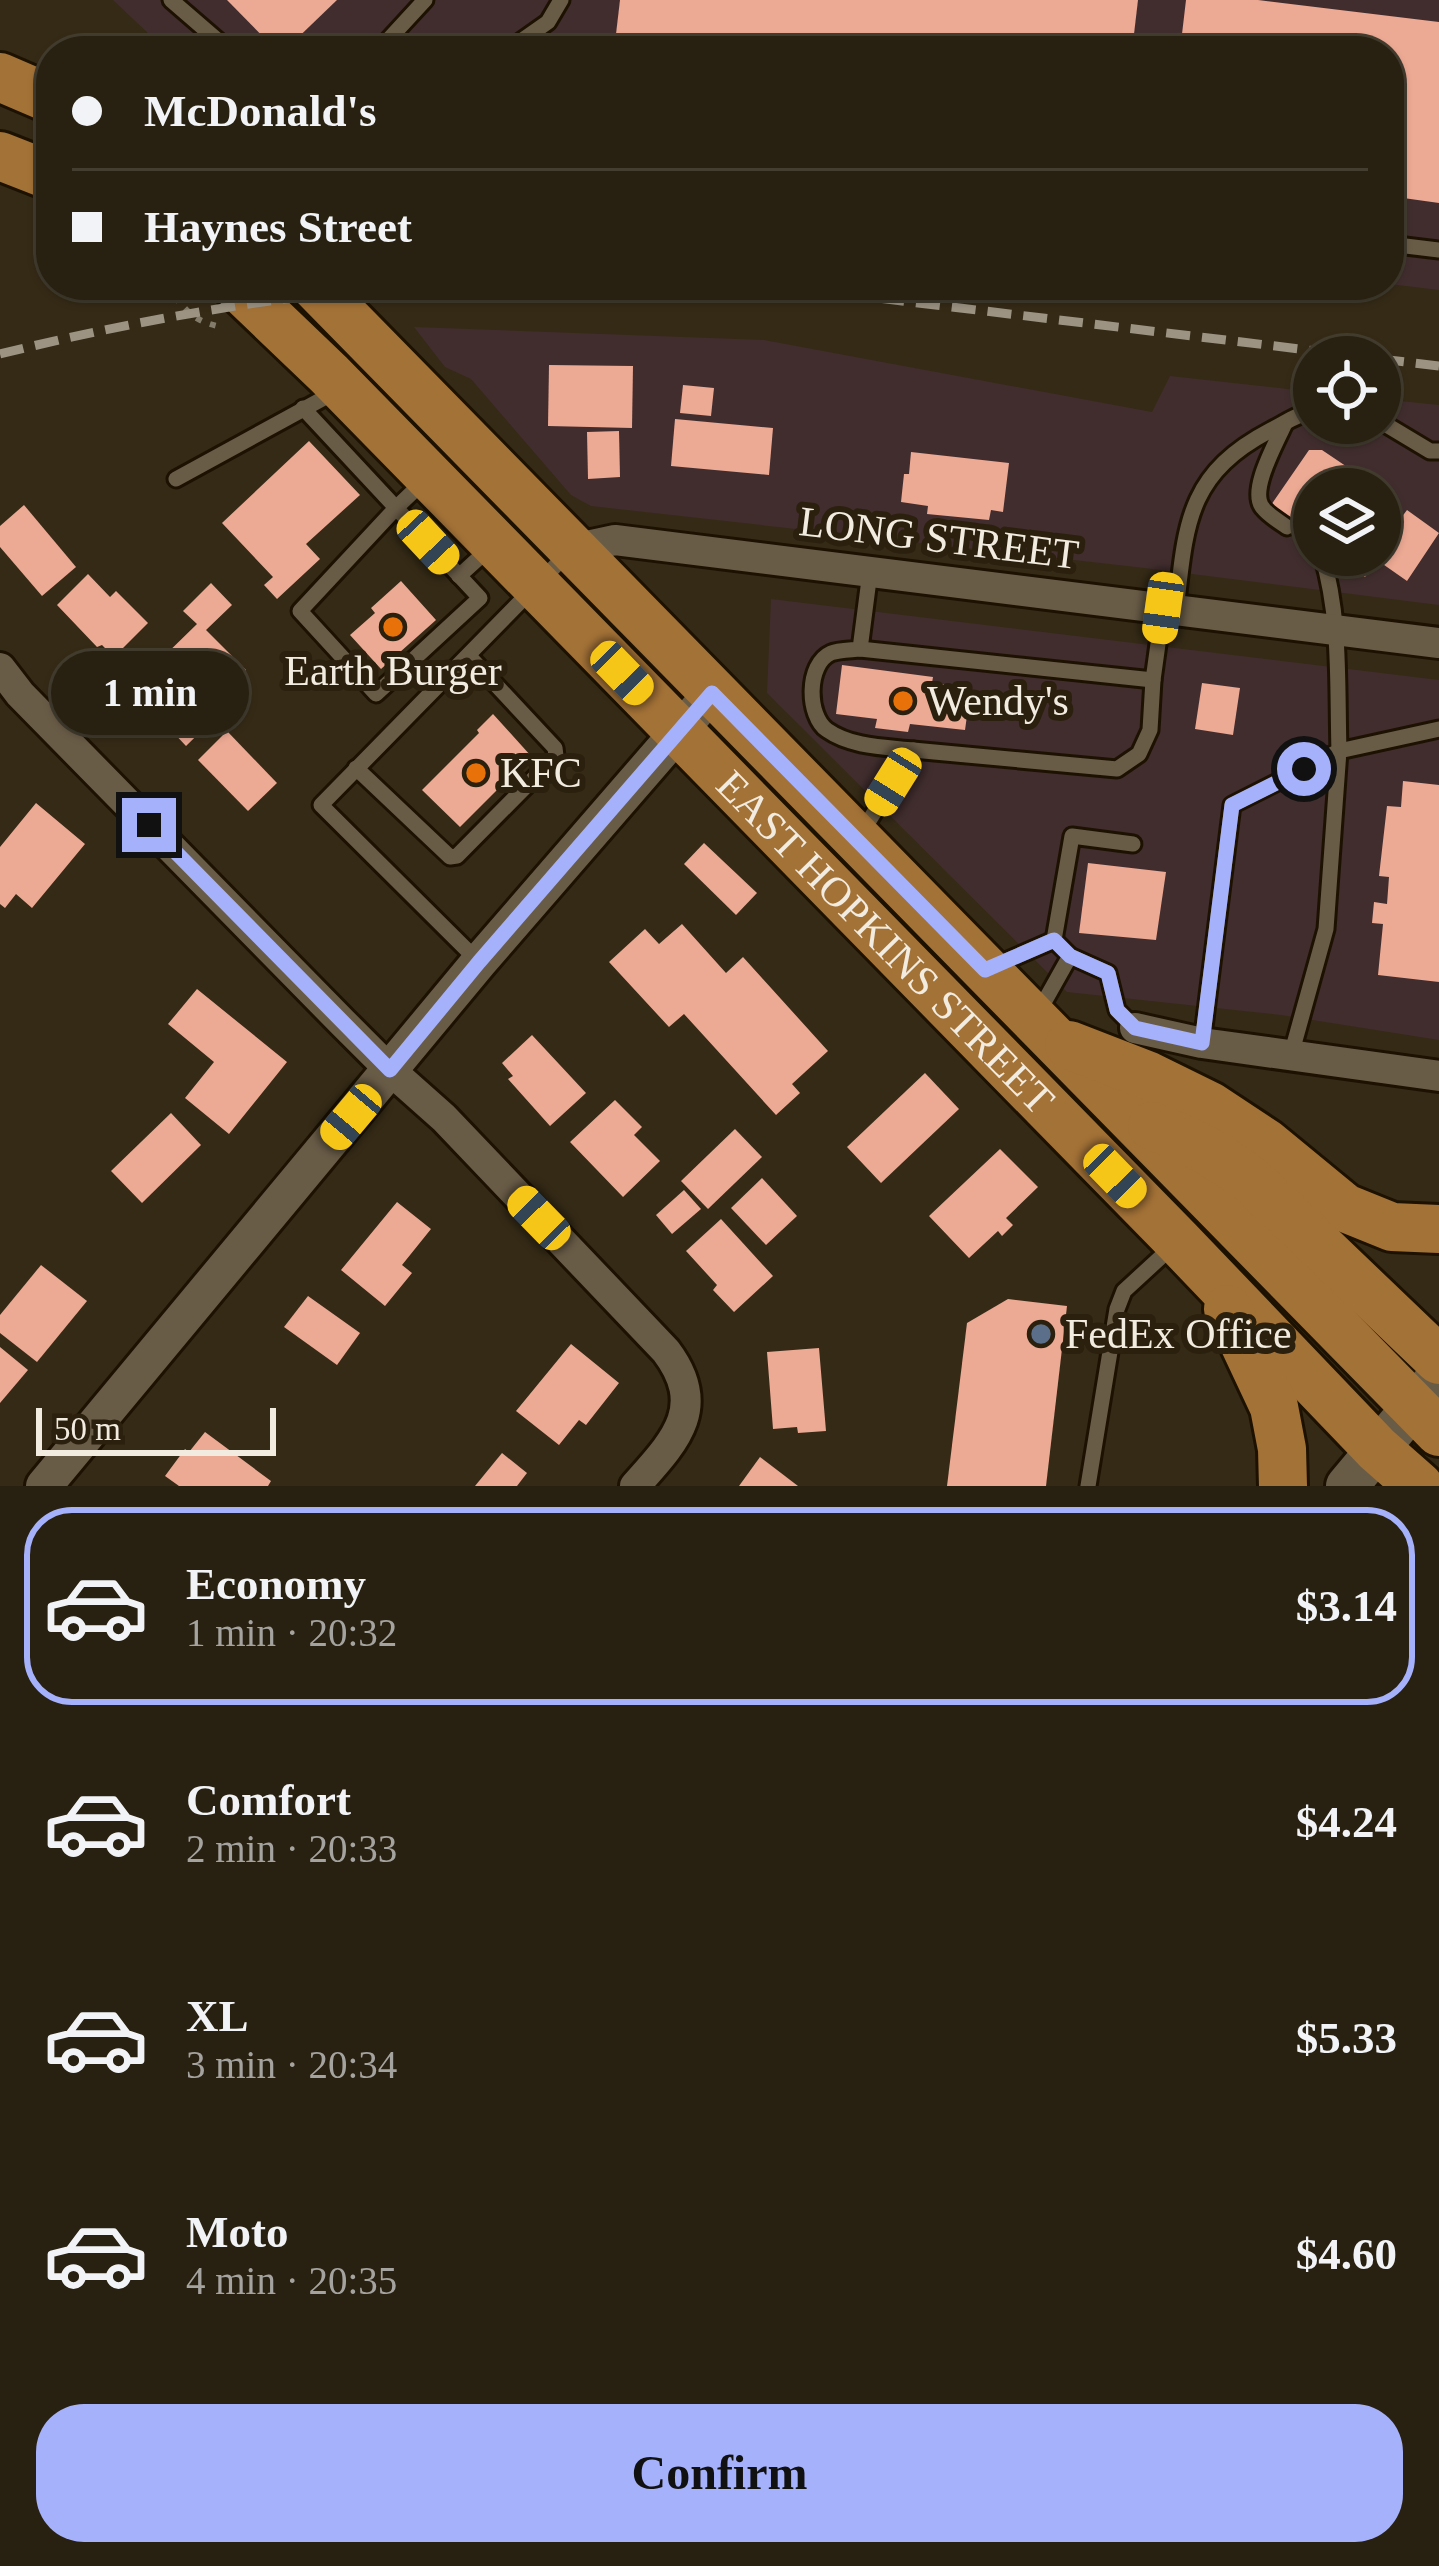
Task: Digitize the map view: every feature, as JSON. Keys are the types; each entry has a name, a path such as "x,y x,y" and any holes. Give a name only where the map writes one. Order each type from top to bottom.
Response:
{"main road":[{"path":"0,76 36,92"},
{"path":"0,101 36,113"},
{"path":"0,157 36,170"},
{"name":"EAST HOPKINS STREET","path":"248,300 323,398 413,492 495,543 1214,1277 1362,1467 1419,1486"},
{"name":"EAST HOPKINS STREET","path":"329,300 1043,1030 1431,1405"},
{"path":"800,854 878,899 1026,1048 1066,1078 1131,1118 1192,1141 1253,1182 1439,1360"},
{"path":"1043,1030 1210,1106 1266,1143 1345,1208 1392,1227 1439,1229"},
{"path":"1214,1277 1274,1407 1283,1486"},
{"path":"1362,1467 1431,1405"}],"street":[{"name":"LONG STREET","path":"573,549 615,540 1439,643"},
{"path":"0,668 20,694 390,1070 444,1118 666,1351 681,1371 686,1399 683,1423 635,1486"},
{"path":"44,1486 479,962 712,693"},
{"path":"0,718 20,694"},
{"path":"1135,1028 1202,1043 1439,1076"}],"lane":[{"path":"171,0 213,36"},
{"path":"392,36 425,0"},
{"path":"528,36 548,22 562,0"},
{"path":"1404,246 1439,250"},
{"path":"176,478 323,398"},
{"path":"1153,680 860,650 830,653 818,665 812,695 823,728 851,742 1117,769 1139,754 1150,730 1153,680 1198,494 1227,456 1293,419"},
{"path":"1285,423 1258,482 1257,496 1262,508 1287,527"},
{"path":"1401,434 1430,451 1439,451"},
{"path":"413,492 459,576 480,598 376,694 300,610 413,492"},
{"path":"459,576 495,543"},
{"path":"479,962 322,803 573,549"},
{"path":"860,650 870,572"},
{"path":"1292,1055 1326,929 1339,751 1336,632 1328,576"},
{"path":"356,768 450,857 458,856 556,756 555,748 469,656"},
{"path":"1202,1043 1232,805 1339,751 1439,729"},
{"path":"856,840 913,750"},
{"path":"1054,940 1072,836 1133,844"},
{"path":"985,970 1054,940"},
{"path":"1054,940 1070,956 1108,973 1117,1010 1135,1028"},
{"path":"1043,1030 1070,956"},
{"path":"1088,1486 1117,1309 1124,1291 1178,1240"}],"shaded area":[{"path":"113,0 1439,0 1439,290 1404,286 1404,36 151,36"},
{"path":"414,327 764,340 1152,412 1170,376 1293,390 1293,444 1401,444 1401,401 1439,405 1439,605 591,506 571,495 471,379 445,367"},
{"path":"771,599 1439,680 1439,1040 1281,1015 1067,992 767,693"}],"building":[{"path":"227,0 337,0 300,36 262,36"},
{"path":"620,0 1138,0 1134,36 616,36"},
{"path":"1186,0 1258,0 1439,22 1439,203 1404,198 1404,36 1182,36"},
{"path":"549,365 633,366 632,428 548,426"},
{"path":"683,385 714,388 711,416 680,413"},
{"path":"675,419 773,428 769,475 671,466"},
{"path":"619,431 620,477 588,479 587,432"},
{"path":"309,441 360,495 306,544 320,559 277,599 264,585 273,577 222,523"},
{"path":"1309,450 1322,450 1349,468 1297,468"},
{"path":"911,452 1009,463 1003,512 991,510 989,520 927,514 928,506 901,502"},
{"path":"1293,473 1293,526 1269,508"},
{"path":"24,505 76,567 42,596 0,547 0,526"},
{"path":"1407,510 1439,533 1407,581 1400,576 1401,518"},
{"path":"88,574 110,597 116,591 148,623 114,657 102,645 97,647 57,605"},
{"name":"Earth Burger","path":"401,581 436,620 381,669 350,635"},
{"path":"211,583 232,605 206,630 246,670 222,693 231,702 186,746 171,730 166,736 154,724 160,718 136,694 161,669 156,664 197,624 183,611"},
{"name":"Wendy's","path":"842,665 971,687 965,730 910,724 908,732 875,728 877,719 836,714"},
{"path":"1202,683 1240,688 1233,735 1195,729"},
{"name":"KFC","path":"493,714 531,756 460,827 422,790"},
{"path":"227,731 277,783 248,811 198,760"},
{"path":"1403,781 1439,785 1439,982 1378,975 1383,924 1372,923 1374,902 1387,904 1389,877 1379,876 1387,806 1401,807"},
{"path":"36,803 85,844 32,908 16,894 5,908 0,904 0,847"},
{"path":"704,843 757,893 736,915 684,864"},
{"path":"1088,863 1166,872 1156,940 1079,933"},
{"path":"682,924 726,973 743,957 828,1051 792,1084 800,1093 776,1115 684,1014 669,1027 609,962 645,929 659,944"},
{"path":"197,989 287,1062 229,1134 185,1098 214,1062 168,1024"},
{"path":"532,1035 586,1093 550,1126 508,1079 513,1076 502,1063"},
{"path":"925,1073 959,1109 881,1183 847,1147"},
{"path":"615,1100 642,1127 634,1135 660,1161 623,1197 570,1142"},
{"path":"171,1113 201,1145 142,1203 111,1171"},
{"path":"735,1129 762,1157 708,1209 681,1181"},
{"path":"1000,1149 1038,1187 1006,1218 1013,1225 1002,1236 998,1231 969,1258 929,1216"},
{"path":"762,1178 797,1216 766,1245 731,1208"},
{"path":"684,1190 701,1209 672,1234 656,1215"},
{"path":"397,1202 431,1229 402,1265 412,1273 385,1306 341,1270"},
{"path":"721,1219 773,1276 734,1312 686,1251"},
{"path":"41,1265 87,1301 37,1362 0,1333 0,1315"},
{"path":"308,1296 360,1333 337,1365 284,1327"},
{"path":"1008,1299 1067,1306 1046,1486 947,1486 967,1323"},
{"path":"571,1344 619,1383 586,1425 579,1420 559,1445 516,1411"},
{"path":"0,1347 28,1370 0,1403"},
{"path":"819,1348 826,1431 773,1429 767,1352"},
{"path":"205,1432 271,1481 268,1486 179,1486 165,1476"},
{"path":"502,1453 527,1473 517,1486 475,1486"},
{"path":"760,1457 798,1486 739,1486"}],"railway":[{"path":"0,354 103,330 282,300"},
{"path":"894,300 1293,348"},
{"path":"1401,361 1439,366"}],"place":[{"name":"Earth Burger","path":"393,627"},
{"name":"Wendy's","path":"903,701"},
{"name":"KFC","path":"476,773"},
{"name":"FedEx Office","path":"1041,1334"}],"route":[{"path":"149,825 390,1070 712,693 985,970 1054,940 1070,956 1108,973 1117,1010 1135,1028 1202,1043 1232,805 1304,769"}]}
